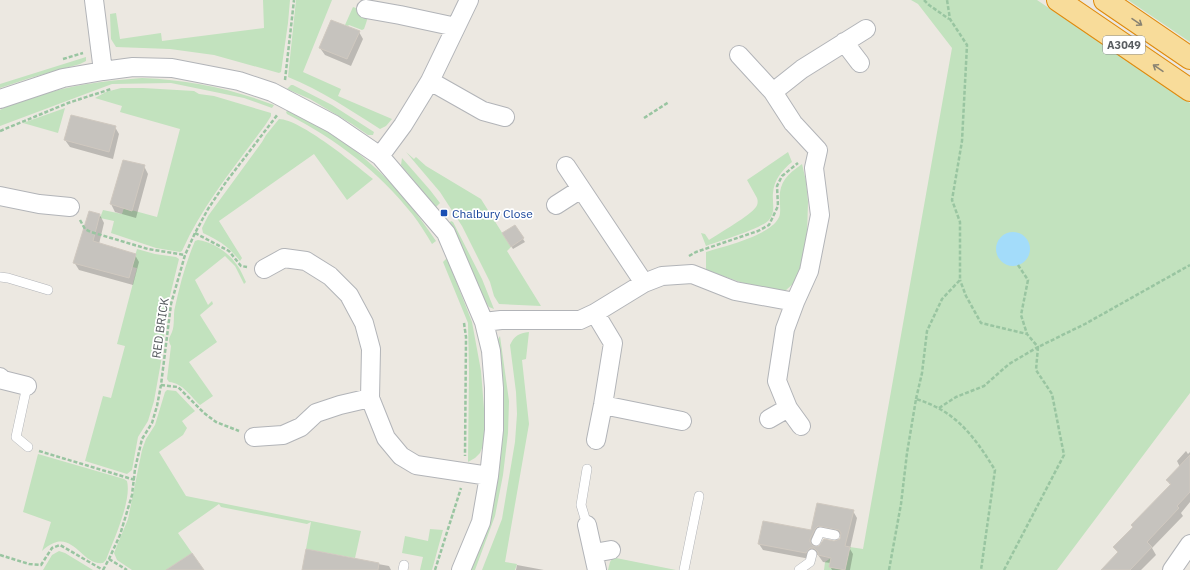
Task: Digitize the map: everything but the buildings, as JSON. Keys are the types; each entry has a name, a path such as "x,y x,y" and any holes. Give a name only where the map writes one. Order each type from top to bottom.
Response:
{"highway":[{"name":"A3049","path":"1058,0 1190,90"},
{"name":"A3049","path":"1105,0 1190,58"}],"street":[{"path":"94,0 103,71"},
{"path":"380,156 403,125 430,82 469,0"},
{"path":"366,9 400,14 456,27"},
{"path":"773,92 802,69 866,29"},
{"path":"844,42 860,63"},
{"path":"739,55 773,92 793,123 818,150 814,168 820,215 809,271 794,302 786,329 776,381 788,408 801,426"},
{"path":"0,99 63,78 133,67 172,68 239,81 272,92 290,100 333,124 380,156 446,233 484,322 491,351 494,388 494,430 489,476 481,522 460,570"},
{"path":"430,82 483,111 505,117"},
{"path":"566,166 644,283"},
{"path":"556,205 581,189"},
{"path":"0,196 39,204 70,207"},
{"path":"264,269 284,258 306,261 330,276 350,295 364,323 371,349 370,398 386,438 401,456 416,466 489,476"},
{"path":"484,322 501,320 580,320 595,313 644,283 662,276 692,274 735,291 794,302"},
{"path":"595,313 613,343 596,440"},
{"path":"0,377 3,380 27,386"},
{"path":"254,437 283,435 301,427 316,413 340,405 370,398"},
{"path":"603,405 682,421"},
{"path":"768,419 788,408"},
{"path":"587,525 600,558"},
{"path":"1172,570 1190,544"}],"lane":[{"path":"0,276 48,290"},
{"path":"27,386 16,437 28,447"},
{"path":"587,469 581,505 587,525"},
{"path":"684,570 699,496"},
{"path":"816,541 820,532 835,535"},
{"path":"799,570 810,562 812,554"}],"path":[{"path":"285,80 294,0"},
{"path":"924,0 950,19"},
{"path":"947,0 950,19 967,46 962,141 952,200 960,222 960,280 966,296 981,323 1027,334"},
{"path":"61,59 75,54 100,51"},
{"path":"278,78 291,82"},
{"path":"0,131 68,103 111,89"},
{"path":"644,118 668,102"},
{"name":"RED BRICK","path":"103,570 110,559 120,535 134,480 142,439 152,423 162,385 171,304 185,255 208,209 226,182 282,109"},
{"path":"278,113 284,116"},
{"path":"684,258 696,252 758,231 769,225 778,206 777,186 782,176 792,166 818,150"},
{"path":"70,207 85,229 91,232 148,249 185,255"},
{"path":"195,233 229,251 241,266 264,269"},
{"path":"1004,570 1064,455 1052,394 1036,370 1038,347 1027,334 1021,315 1028,280 1018,265"},
{"path":"939,408 956,396 984,386 1009,364 1038,347 1085,324 1190,265"},
{"path":"890,570 901,504 907,452 922,373 927,330 942,299 960,280"},
{"path":"436,570 461,486 465,460 466,338 462,317"},
{"path":"162,385 178,387 204,413 216,422 254,437"},
{"path":"916,399 939,408 960,423 980,446 995,470 981,570"},
{"path":"28,447 134,480"},
{"path":"0,555 41,566 52,548 60,545 103,570"},
{"path":"110,559 127,570"}],"green space":[{"path":"263,0 290,0 281,72 279,73 214,55 170,49 116,47 111,39 110,14 116,13 120,39 161,33 162,41 264,28"},
{"path":"296,0 332,0 303,72 341,89 338,96 392,119 386,126 380,129 324,94 288,77"},
{"path":"911,0 1037,0 1190,103 1190,393 1057,570 845,570 850,547 863,549 952,48 918,4"},
{"path":"1128,0 1190,0 1190,42"},
{"path":"353,7 367,14 366,24 362,30 345,25"},
{"path":"86,57 86,61 80,64 0,88 0,84"},
{"path":"142,78 209,86 241,94 274,105 272,108 244,98 171,83 112,84 0,126 0,110 16,103 72,87 100,82"},
{"path":"291,85 332,105 374,132 373,135 368,135 310,99 287,89"},
{"path":"121,88 194,91 199,94 214,96 271,113 271,116 266,124 210,201 190,234 182,251 180,252 156,248 111,233 114,221 100,218 103,210 122,214 124,208 157,217 180,129 120,112 122,106 95,98 106,92"},
{"path":"65,108 58,133 23,123"},
{"path":"288,110 333,135 372,165 389,181 421,219 436,241 432,244 421,225 386,184 340,146 287,114 286,112"},
{"path":"279,119 300,126 313,134 373,179 347,200 314,154 219,221 242,258 240,261 223,244 203,233 202,228 208,216"},
{"path":"406,152 414,159 416,157 426,166 481,199 511,247 507,251 541,306 499,304 494,296 490,282 462,226 440,192"},
{"path":"788,152 792,162 785,168 775,184 773,193 773,210 769,220 749,231 706,246 701,233 705,234 709,240 741,219 756,207 758,202 757,198 747,180"},
{"path":"402,158 440,203 436,207 401,165"},
{"path":"802,164 806,181 808,202 807,236 799,274 794,283 785,291 775,292 706,270 706,252 745,240 773,225 780,216 780,191 784,181 791,172"},
{"path":"451,221 453,222 482,279 494,309 489,307 483,298 466,257 448,224"},
{"path":"198,240 215,246 230,256 241,271 246,282 244,284 235,266 225,256 195,280 208,305 212,301 213,304 200,315 217,342 189,362 213,396 200,405 183,388 169,382 167,379 171,346 169,340 173,329 175,307 189,257 195,241"},
{"path":"137,249 155,254 176,257 179,259 168,304 161,362 154,401 148,421 138,437 132,470 127,474 85,461 103,396 111,398 125,346 117,344 137,268 132,267"},
{"path":"447,258 472,322 481,371 485,421 484,443 480,453 468,462 468,323 443,262"},
{"path":"529,332 526,359 522,360 529,424 505,562 517,564 515,570 482,570 502,519 515,442 517,414 516,392 510,345 513,339 517,336 522,333"},
{"path":"500,336 509,401 508,433 503,475 495,516 475,570 469,570 490,515 499,474 503,434 504,401 497,341"},
{"path":"167,390 176,391 195,411 182,421 187,428 183,435 159,452 186,496 361,531 355,558 306,549 311,522 307,524 221,507 219,504 178,533 192,553 166,570 132,570 117,560 114,553 128,519 142,450 146,439 155,425 165,392"},
{"path":"38,454 127,481 127,499 124,510 106,560 103,563 95,562 68,543 61,541 52,544 42,551 51,522 23,512"},
{"path":"430,529 443,530 432,570 420,570 423,557 402,553 405,536 428,541"},
{"path":"59,551 93,570 43,570 52,555"},
{"path":"616,558 676,570 608,570 612,559"},
{"path":"831,558 829,567 845,570 824,570 825,562"}],"water":[{"path":"1010,232 1016,232 1020,233 1027,239 1030,249 1029,256 1023,263 1016,266 1010,266 1006,265 999,259 996,252 996,246 997,242 1003,235"}],"place":[{"name":"Chalbury Close","path":"444,213"}]}
